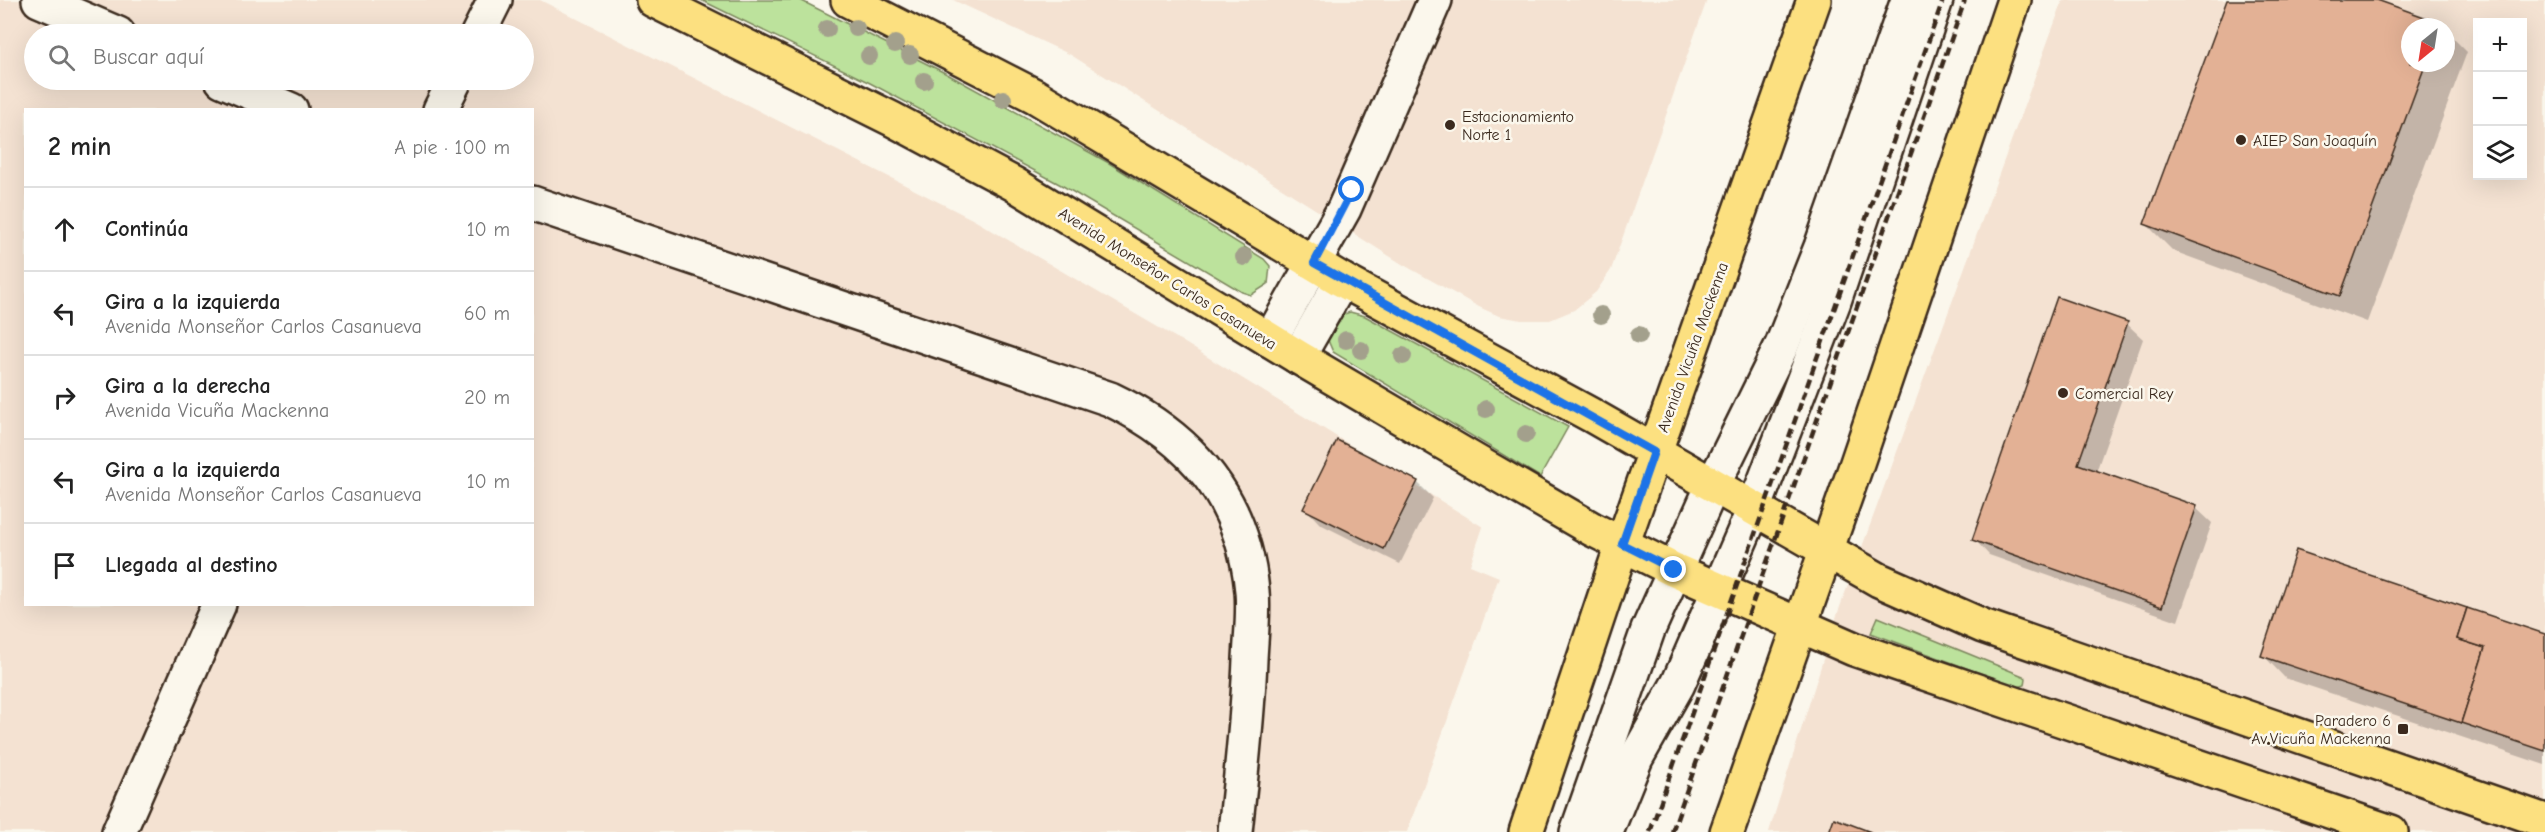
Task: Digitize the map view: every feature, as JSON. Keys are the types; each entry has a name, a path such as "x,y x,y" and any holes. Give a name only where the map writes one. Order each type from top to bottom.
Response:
{"main road":[{"name":"Avenida Monseñor Carlos Casanueva","path":"653,0 892,119 1014,184 1298,357 1622,544 1674,570 1854,649 2391,832"},
{"path":"848,0 1035,96 1342,280 1654,452 1879,580 1983,626 2545,821"},
{"name":"Avenida Vicuña Mackenna","path":"1526,832 1622,544 1814,0"},
{"path":"1727,832 1826,551 2014,0"}],"lane":[{"path":"39,0 95,24"},
{"path":"483,24 495,0"},
{"path":"1270,340 1344,209 1435,0"},
{"path":"1577,832 1644,641 1713,485 1786,334 1821,247 1908,0"},
{"path":"1606,832 1636,758 1678,684 1754,509 1834,301 1936,0"},
{"path":"245,90 286,108"},
{"path":"441,108 450,90"},
{"path":"534,204 1110,399 1139,413 1166,431 1211,477 1228,505 1248,563 1252,592 1248,708 1235,832"},
{"path":"1298,357 1342,280"},
{"path":"119,832 218,606"}],"shaded area":[{"path":"0,0 540,0 974,220 1180,340 1483,527 1470,565 1499,577 1407,832 0,832"},
{"name":"Estacionamiento Norte 1","path":"953,0 1707,0 1611,270 1596,292 1574,310 1550,320 1521,320 1499,316 1479,307 1402,264 1071,55"},
{"path":"2063,0 2545,0 2545,832 1769,832 1837,615"}],"green space":[{"path":"701,0 800,0 947,74 1109,163 1264,259 1270,266 1268,284 1251,295 1242,292 1063,186 870,83"},
{"path":"1350,312 1365,316 1568,427 1540,477 1333,352 1327,338 1336,317"},
{"path":"1878,617 2023,676 2026,678 2025,685 2018,687 1871,633"}],"building":[{"path":"2227,0 2377,0 2427,18 2401,18 2401,72 2423,72 2340,296 2144,224"},
{"name":"Comercial Rey","path":"2057,297 2128,322 2078,464 2197,506 2162,607 1972,540"},
{"path":"1337,440 1418,481 1384,549 1303,509"},
{"path":"2296,550 2467,608 2457,639 2485,648 2461,723 2261,656"},
{"path":"2467,608 2545,634 2545,751 2461,723 2485,648 2457,639"},
{"path":"1834,818 1871,832 1829,832"}],"railway":[{"path":"1650,832 1943,0"},
{"path":"1672,832 1965,0"}],"place":[{"name":"Estacionamiento Norte 1","path":"1450,125"},
{"name":"AIEP San Joaquín","path":"2241,140"},
{"name":"Comercial Rey","path":"2063,393"},
{"name":"Paradero 6 Av.Vicuña Mackenna","path":"2403,729"}],"route":[{"path":"1352,190 1314,263 1654,452 1622,544 1674,570"}]}
